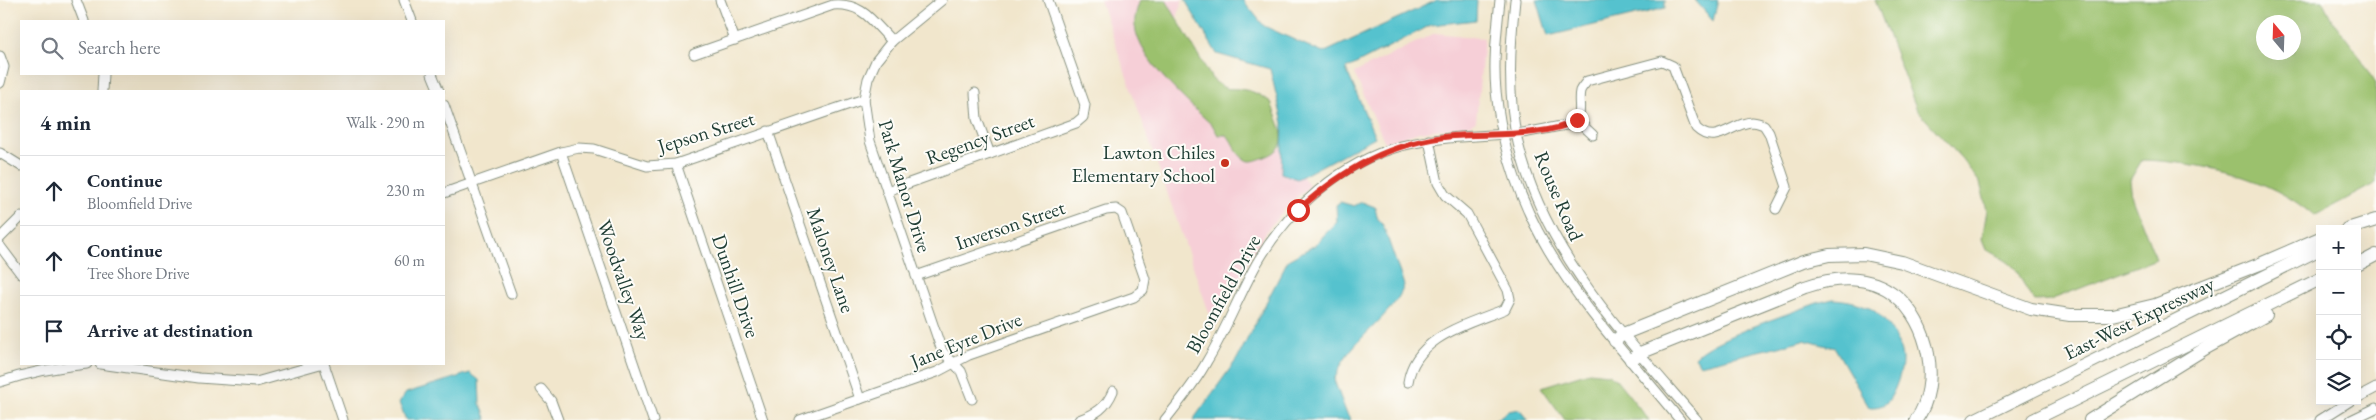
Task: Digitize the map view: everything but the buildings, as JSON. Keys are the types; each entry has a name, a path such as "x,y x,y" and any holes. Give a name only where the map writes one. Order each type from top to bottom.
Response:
{"highway":[{"path":"2361,225 2376,221"},
{"path":"2361,229 2376,221"},
{"path":"1619,338 1804,261 1829,255 1864,254 1902,262 2031,309 2070,315 2113,315 2155,305 2316,240"},
{"name":"East-West Expressway","path":"1974,420 2316,251"},
{"path":"2361,261 2376,253"},
{"path":"1635,357 1824,280 1847,278 1871,283 1895,295 1913,314 1926,346 1931,372 1927,392 1916,420"},
{"path":"2033,420 2316,281"},
{"path":"2090,420 2206,348 2316,286"}],"street":[{"path":"76,0 84,20"},
{"path":"404,0 412,20"},
{"path":"720,0 735,40"},
{"name":"Park Manor Drive","path":"942,0 892,41 876,61 868,79 864,99 870,141 942,352 961,371 972,399"},
{"name":"Regency Street","path":"887,191 1076,123 1083,117 1085,105 1048,0"},
{"name":"Rouse Road","path":"1500,0 1495,61 1496,90 1502,134 1515,179 1538,234 1575,293 1696,420"},
{"name":"Rouse Road","path":"1515,0 1510,66 1516,133 1529,181 1548,226 1566,258 1619,338"},
{"path":"694,54 833,5 848,4 858,8 892,41"},
{"path":"0,56 4,67 0,83"},
{"path":"1593,135 1577,120 1580,114 1580,90 1587,81 1662,62 1673,66 1696,128 1703,135 1713,136 1753,122 1764,125 1787,187 1776,209"},
{"path":"102,90 103,75"},
{"path":"432,75 439,90"},
{"path":"975,93 977,119 990,154"},
{"name":"Jepson Street","path":"445,193 561,152 578,148 594,149 647,166 676,164 864,99"},
{"path":"445,108 510,294"},
{"name":"Bloomfield Drive","path":"1165,420 1207,362 1258,263 1277,233 1298,210 1338,176 1362,162 1400,147 1452,136 1540,130 1571,124 1577,120"},
{"name":"Maloney Lane","path":"768,131 860,399"},
{"path":"1408,382 1410,370 1425,348 1441,336 1505,309 1510,299 1508,290 1467,214 1446,195 1438,183 1430,140"},
{"name":"Woodvalley Way","path":"561,152 654,420"},
{"path":"0,153 20,165"},
{"name":"Dunhill Drive","path":"676,164 763,420"},
{"name":"Inverson Street","path":"916,276 1106,210 1116,209 1122,213 1135,251 1144,279 1143,290"},
{"path":"0,238 20,218"},
{"path":"0,246 20,273"},
{"name":"Jane Eyre Drive","path":"800,420 937,372 969,355 1134,297 1143,290"},
{"name":"Rouse Road","path":"1635,357 1680,420"},
{"path":"0,382 26,372 75,365"},
{"path":"107,365 199,378 256,382 316,365"},
{"path":"324,365 343,420"},
{"path":"2361,396 2376,388"},
{"path":"541,389 551,401 558,420"},
{"path":"1079,420 1095,415 1108,404 1113,391"},
{"path":"2320,420 2344,405"},
{"path":"2351,420 2376,408"}],"shaded area":[{"name":"Lawton Chiles Elementary School","path":"1100,0 1183,0 1174,27 1227,108 1275,141 1310,186 1290,203 1269,228 1255,249 1214,327"},
{"path":"1435,33 1484,38 1476,121 1469,125 1419,132 1385,143 1354,73"}],"green space":[{"path":"1140,0 1166,0 1212,79 1218,84 1228,89 1239,89 1258,94 1271,102 1282,134 1280,147 1265,157 1248,161 1237,152 1227,135 1218,135 1213,126 1166,80 1146,53 1135,26"},
{"path":"1875,0 2322,0 2332,20 2359,55 2376,83 2376,183 2314,216 2296,202 2255,181 2210,168 2164,161 2142,160 2130,180 2132,198 2156,259 2050,300 2035,301 2013,267 1986,249 1982,239 1987,210 1980,183 1962,159 1917,110"},
{"path":"1589,372 1608,374 1616,379 1649,420 1565,420 1541,387"}],"water":[{"path":"1185,0 1243,0 1264,26 1323,53 1437,0 1477,0 1476,20 1431,25 1346,69 1375,137 1297,179 1281,173 1283,123 1270,69 1217,54"},
{"path":"1537,0 1665,0 1665,8 1548,36"},
{"path":"1695,0 1718,0 1713,21"},
{"path":"1340,202 1354,206 1362,202 1375,207 1378,220 1383,225 1404,285 1395,303 1347,355 1334,380 1351,420 1193,420 1237,359 1288,260 1315,245 1337,221 1336,205"},
{"path":"1833,299 1856,303 1877,313 1886,322 1897,340 1902,359 1901,369 1898,382 1892,394 1883,405 1869,407 1835,348 1804,340 1700,365 1695,357 1717,342 1771,320"},
{"path":"470,373 479,380 480,403 487,420 406,420 399,403 406,393"},
{"path":"1520,409 1527,420 1495,420 1508,411"}],"place":[{"name":"Lawton Chiles Elementary School","path":"1225,163"}],"route":[{"path":"1298,210 1338,176 1362,162 1400,147 1452,136 1523,133 1571,124 1577,120"}]}
